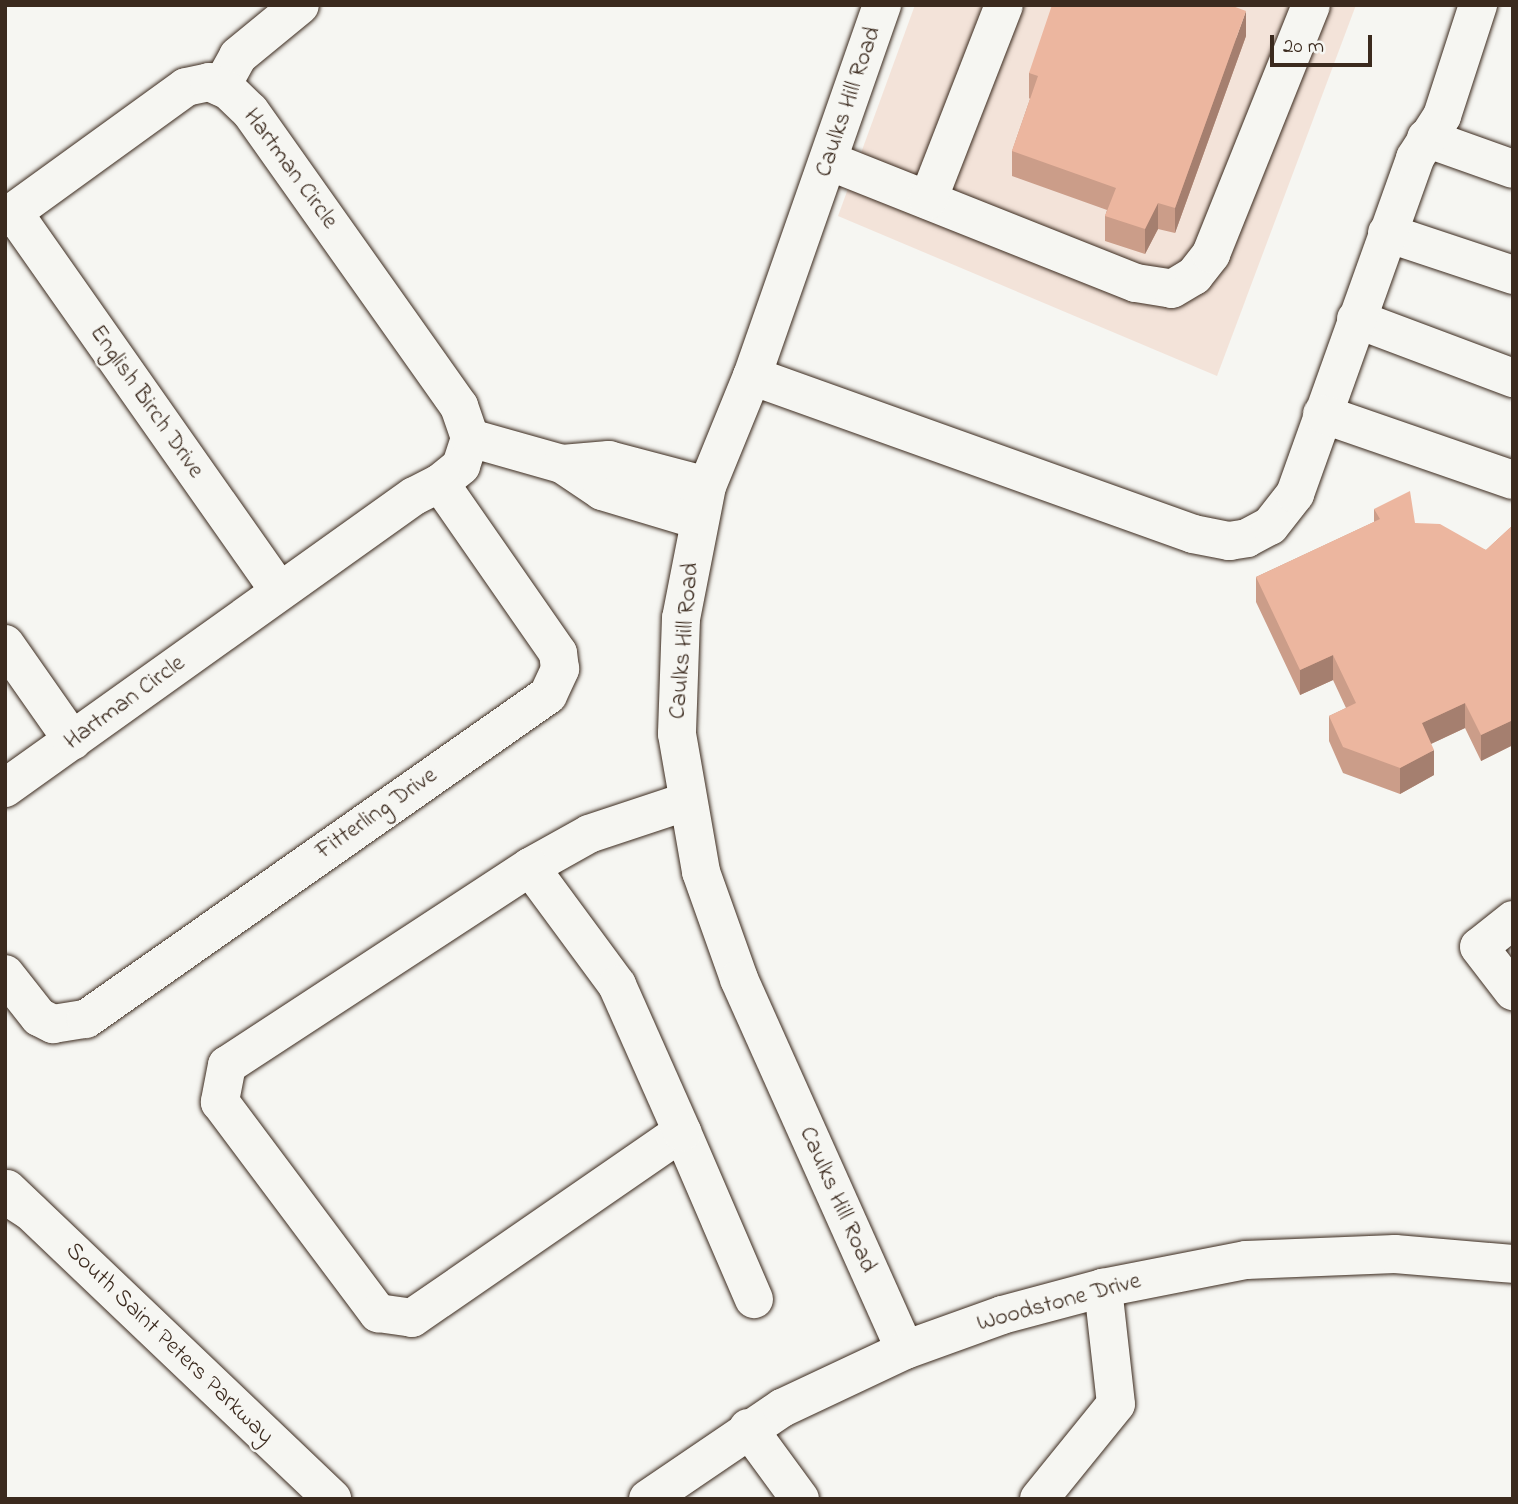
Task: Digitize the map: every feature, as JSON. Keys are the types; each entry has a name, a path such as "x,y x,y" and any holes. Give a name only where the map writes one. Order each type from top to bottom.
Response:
{"street":[{"path":"221,87 238,56 295,14 300,5"},
{"name":"Caulks Hill Road","path":"882,5 752,376 703,503 677,677 677,734 701,872 739,979 905,1350"},
{"path":"928,200 1004,5"},
{"path":"829,161 1136,283 1158,290 1182,285 1211,254 1311,5"},
{"path":"752,376 1193,534 1229,541 1270,526 1284,511 1387,233 1426,138 1442,116 1478,5"},
{"name":"Hartman Circle","path":"5,788 279,591 440,483 461,466 470,438 459,406 250,111 221,87 209,82 186,87 9,215"},
{"path":"1426,138 1513,169"},
{"name":"English Birch Drive","path":"9,215 279,591"},
{"path":"1387,233 1513,275"},
{"path":"1356,320 1513,378"},
{"path":"1322,414 1513,480"},
{"path":"470,438 562,464 602,491 703,503"},
{"name":"Fitterling Drive","path":"5,974 39,1017 53,1024 86,1019 548,695 560,669 558,653 440,483"},
{"path":"5,644 73,741"},
{"path":"681,1132 412,1318 378,1313 220,1102 227,1065 530,867 589,834 688,801"},
{"path":"530,867 617,985 754,1300"},
{"path":"1513,920 1479,947 1513,991"},
{"name":"South Saint Peters Parkway","path":"13,1198 332,1499"},
{"name":"Woodstone Drive","path":"648,1499 748,1428 905,1350 1002,1315 1103,1288 1246,1260 1395,1254 1513,1264"},
{"path":"1039,1499 1116,1404 1103,1288"},
{"path":"748,1428 800,1499"}],"shaded area":[{"path":"915,5 1356,5 1217,376 838,216"}],"building":[{"path":"1052,5 1230,5 1246,11 1175,208 1158,203 1145,229 1105,216 1116,188 1012,151 1038,76 1029,73"},
{"path":"1410,491 1415,523 1440,524 1486,550 1513,525 1513,720 1481,735 1465,703 1422,723 1434,750 1400,768 1343,747 1329,716 1356,703 1333,655 1300,670 1256,577 1380,519 1374,509"}]}
